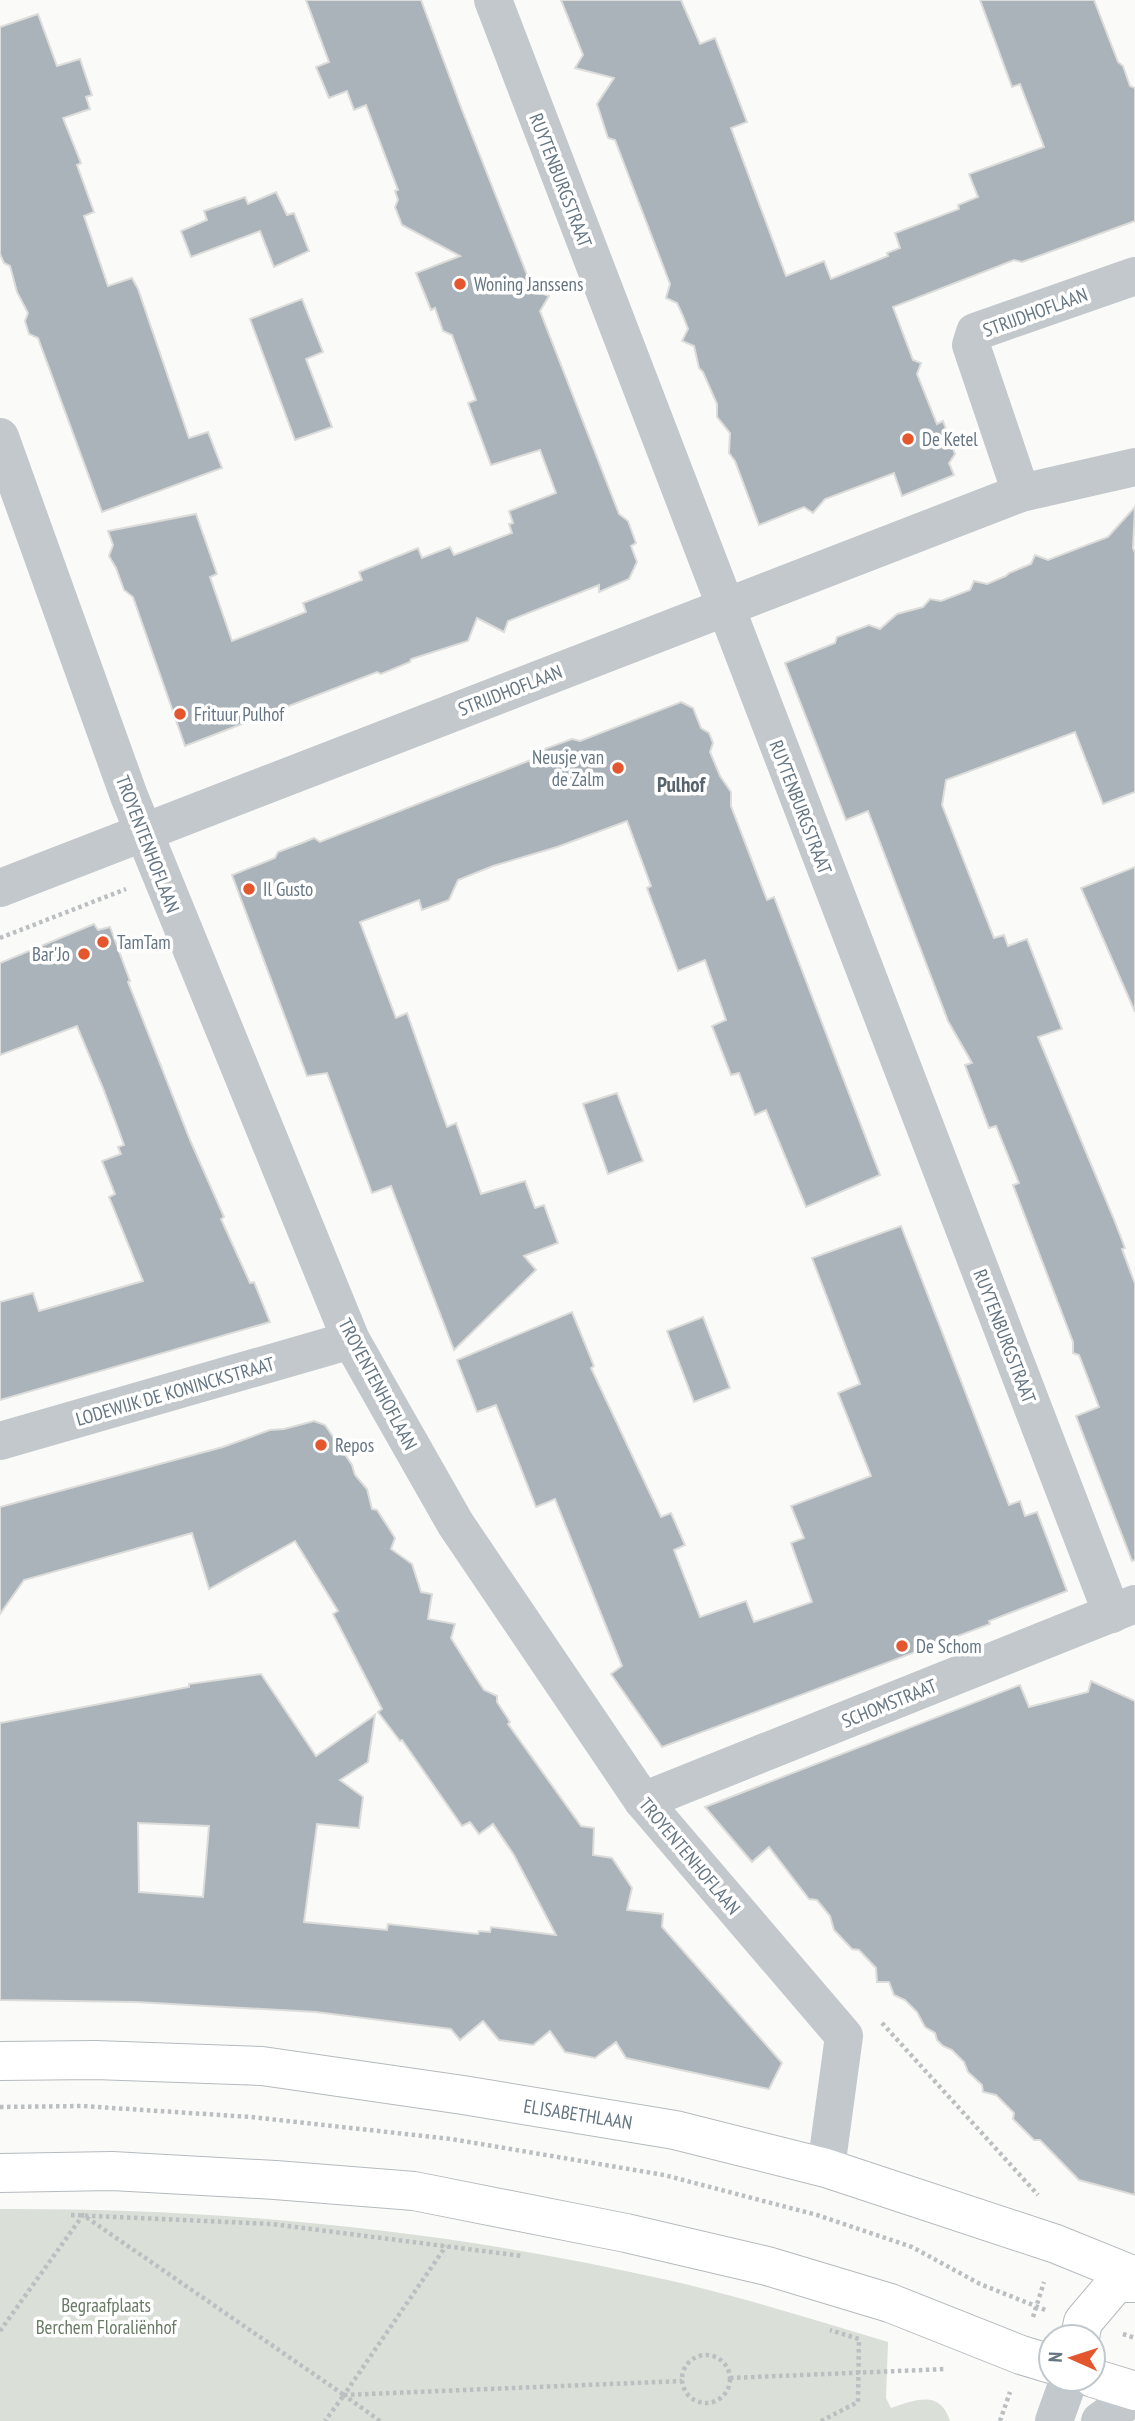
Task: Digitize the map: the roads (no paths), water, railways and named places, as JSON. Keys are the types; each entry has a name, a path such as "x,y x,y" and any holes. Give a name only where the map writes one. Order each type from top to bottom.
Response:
{"main road":[{"name":"ELISABETHLAAN","path":"0,2061 95,2060 262,2066 464,2095 675,2130 827,2168 1056,2244 1135,2276"},
{"path":"0,2173 112,2171 414,2191 626,2233 767,2266 890,2303 1028,2369"},
{"path":"1083,2323 1116,2283 1135,2283"},
{"path":"1107,2383 1135,2394"}],"street":[{"name":"RUYTENBURGSTRAAT","path":"493,0 724,607 1123,1609"},
{"name":"STRIJDHOFLAAN","path":"1021,493 971,345 975,332 1135,276"},
{"name":"TROYENTENHOFLAAN","path":"0,437 160,876 351,1340 455,1523 643,1801 844,2036 827,2168"},
{"name":"STRIJDHOFLAAN","path":"0,888 1021,493 1135,467"},
{"name":"LODEWIJK DE KONINCKSTRAAT","path":"0,1441 351,1340"},
{"name":"SCHOMSTRAAT","path":"643,1801 1123,1609"},
{"path":"1054,2421 1064,2393"},
{"path":"1100,2421 1135,2394"}],"place":[{"name":"Woning Janssens","path":"460,284"},
{"name":"De Ketel","path":"908,439"},
{"name":"Frituur Pulhof","path":"180,714"},
{"name":"Neusje van de Zalm","path":"618,768"},
{"name":"Il Gusto","path":"249,889"},
{"name":"TamTam","path":"103,942"},
{"name":"Bar'Jo","path":"84,954"},
{"name":"Repos","path":"321,1445"},
{"name":"De Schom","path":"902,1646"}],"district":[{"name":"Pulhof","path":"681,784"}],"park label":[{"name":"Begraafplaats Berchem Floraliënhof","path":"106,2316"}]}
